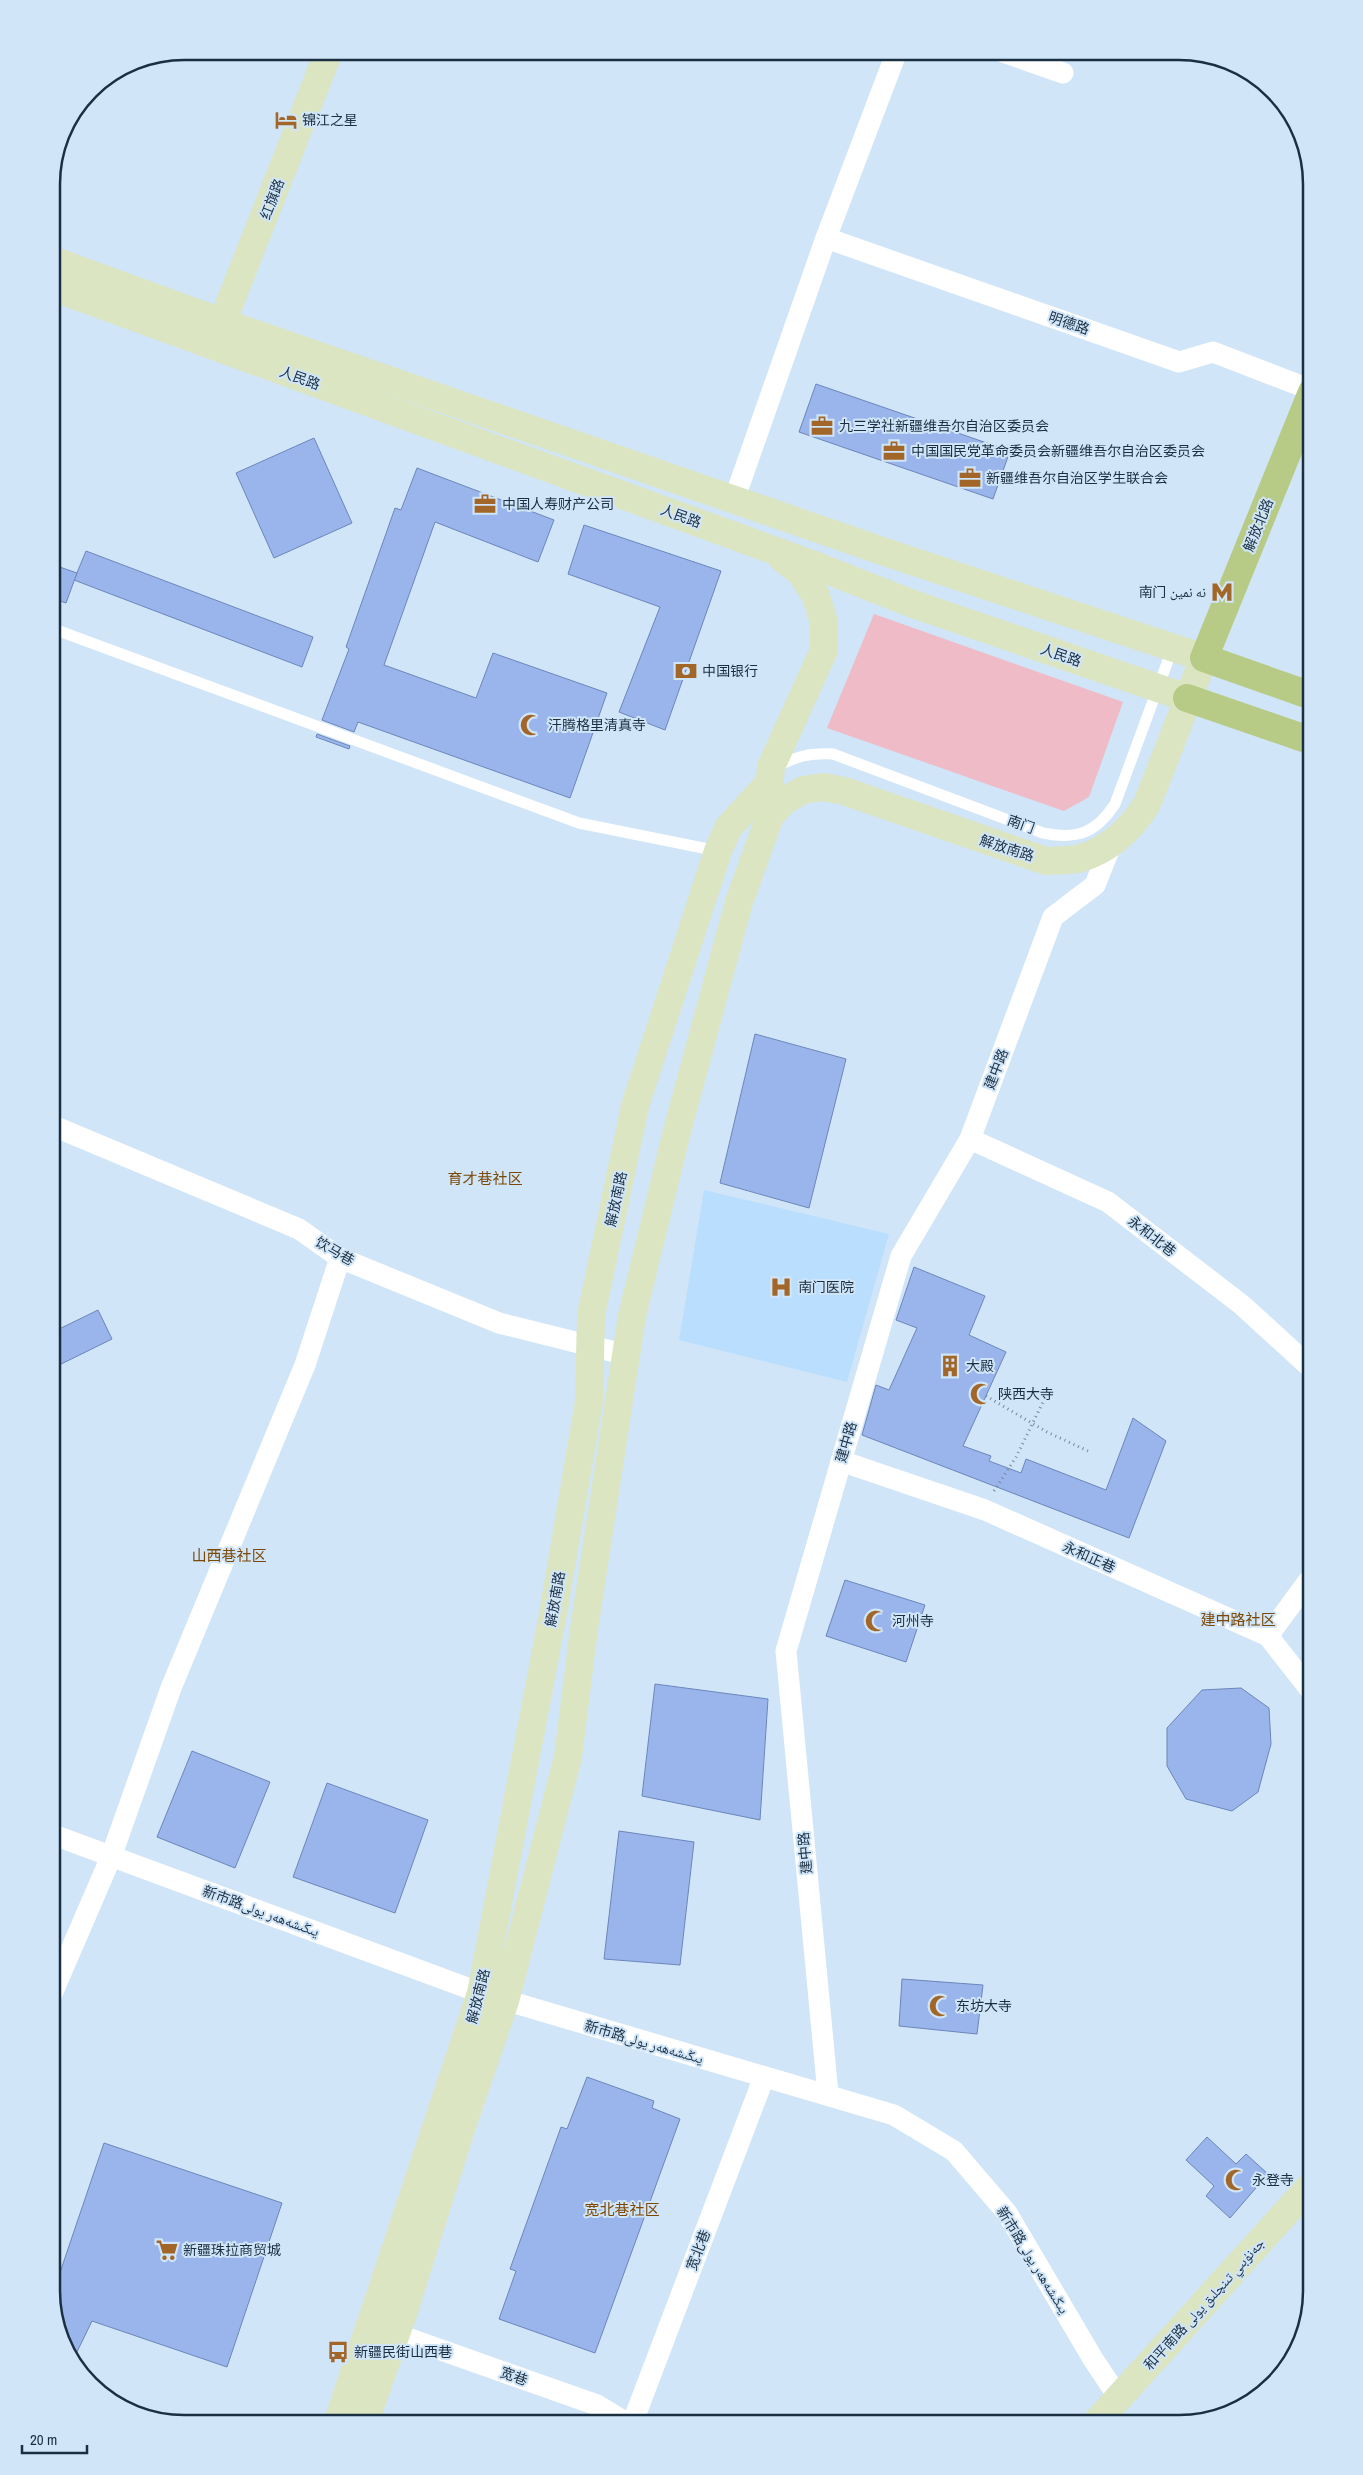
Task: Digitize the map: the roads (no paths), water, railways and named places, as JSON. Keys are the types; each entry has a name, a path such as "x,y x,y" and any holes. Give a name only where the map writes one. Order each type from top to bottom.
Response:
{"main road":[{"name":"红旗路","path":"218,334 325,60"},
{"name":"人民路","path":"60,264 218,334 913,604 1303,738"},
{"name":"人民路","path":"60,289 218,334 734,500 1303,693"},
{"name":"解放北路","path":"1204,658 1303,413"},
{"name":"解放南路","path":"754,543 782,558 801,573 816,596 824,623 824,650 771,767 763,836"},
{"name":"解放南路","path":"340,2415 493,1997 568,1757 584,1629 632,1316 677,1131 739,902 770,816 784,801 803,790 823,787 844,791 1046,861 1080,859 1111,845 1136,822 1147,804 1204,658"},
{"path":"770,782 805,780 844,791"},
{"name":"解放南路","path":"367,2415 396,2334 460,2132 493,1997 552,1614 590,1401 592,1316 635,1106 718,851 728,828 770,782"},
{"name":"和平南路 جەنۇبىي تىنچلىق يولى","path":"1103,2415 1303,2194"}],"street":[{"path":"734,500 826,238 894,60"},
{"path":"1025,60 1063,74"},
{"name":"明德路","path":"826,238 1179,362 1212,352 1303,387"},
{"name":"建中路","path":"828,2094 786,1651 901,1256 970,1138 1054,917 1095,885 1111,845"},
{"name":"饮马巷","path":"60,1129 300,1229 340,1258 500,1324 627,1355"},
{"name":"永和北巷","path":"970,1138 1108,1202 1242,1305 1303,1361"},
{"path":"60,1975 111,1857 171,1688 305,1365 340,1258"},
{"name":"永和正巷","path":"841,1460 985,1510 1268,1636 1303,1681"},
{"path":"1268,1636 1303,1588"},
{"name":"新市路يىڭىشەھەر يولى","path":"60,1837 493,1997 828,2094 894,2115 954,2152 1007,2213 1093,2359 1119,2398"},
{"name":"宽北巷","path":"633,2415 764,2077"},
{"name":"宽巷","path":"396,2334 597,2405 614,2415"}],"lane":[{"path":"60,631 579,823 718,851"},
{"name":"南门","path":"770,782 777,767 794,757 813,753 833,754 1043,832 1060,836 1077,835 1092,829 1106,818 1115,804 1173,648"}],"place":[{"name":"锦江之星","path":"286,120"},
{"name":"九三学社新疆维吾尔自治区委员会","path":"822,426"},
{"name":"中国国民党革命委员会新疆维吾尔自治区委员会","path":"894,451"},
{"name":"新疆维吾尔自治区学生联合会","path":"970,478"},
{"name":"中国人寿财产公司","path":"485,504"},
{"name":"南门 نە نمين","path":"1222,592"},
{"name":"中国银行","path":"686,671"},
{"name":"汗腾格里清真寺","path":"531,725"},
{"name":"南门医院","path":"781,1287"},
{"name":"大殿","path":"950,1366"},
{"name":"陕西大寺","path":"981,1394"},
{"name":"河州寺","path":"876,1621"},
{"name":"东坊大寺","path":"940,2006"},
{"name":"永登寺","path":"1236,2180"},
{"name":"新疆珠拉商贸城","path":"167,2250"},
{"name":"新疆民街山西巷","path":"338,2352"}],"district":[{"name":"育才巷社区","path":"485,1178"},
{"name":"山西巷社区","path":"229,1555"},
{"name":"建中路社区","path":"1238,1619"},
{"name":"宽北巷社区","path":"622,2209"}]}
